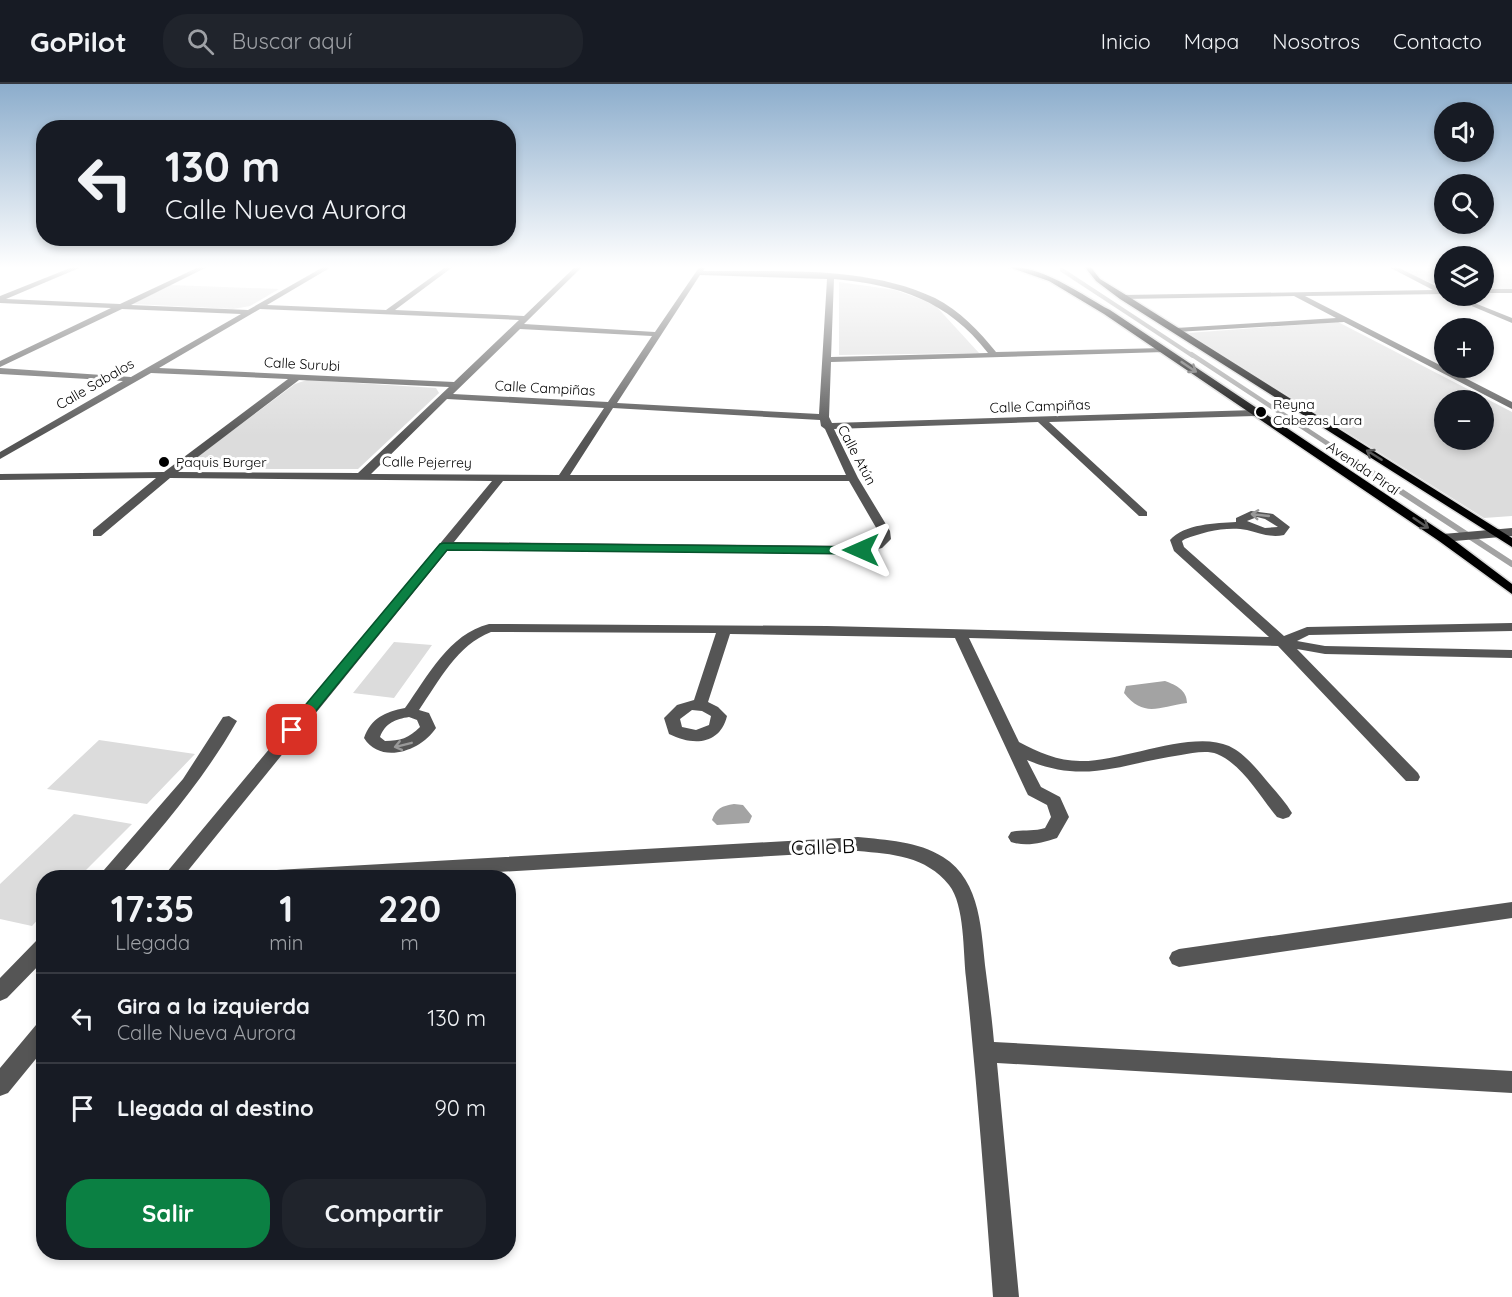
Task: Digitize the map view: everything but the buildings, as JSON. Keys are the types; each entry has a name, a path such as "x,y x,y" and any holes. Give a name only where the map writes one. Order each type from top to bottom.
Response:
{"main road":[{"name":"Avenida Piraí","path":"1122,323 1255,413 1448,537 1512,590"},
{"name":"Avenida Piraí","path":"1164,323 1512,543"}],"street":[{"path":"0,364 86,323"},
{"name":"Calle Sabalos","path":"0,456 230,323"},
{"path":"362,476 520,323"},
{"path":"562,478 665,323"},
{"name":"Calle Atún","path":"444,546 861,550 878,545 885,539 884,531 853,478 825,422 829,323"},
{"path":"962,323 994,355"},
{"path":"1176,330 1300,323"},
{"path":"1349,323 1512,406"},
{"path":"517,326 657,334"},
{"path":"828,360 1164,350"},
{"name":"Calle Surubi","path":"147,370 456,385"},
{"path":"0,371 130,379"},
{"path":"97,533 167,475 297,377"},
{"name":"Calle Campiñas","path":"445,396 610,405 825,422 1255,413"},
{"path":"1040,419 1143,514"},
{"name":"Calle Pejerrey","path":"0,477 167,475 853,478"},
{"path":"178,870 500,478"},
{"path":"1245,526 1191,531 1176,540 1178,548 1282,642 1412,777"},
{"path":"1448,537 1512,532"},
{"path":"1282,642 1307,631 1512,627"},
{"path":"410,712 450,656 471,635 489,628 960,633 1282,642 1325,650 1512,654"},
{"path":"700,705 724,629"},
{"path":"960,633 1034,791 1054,801 1060,817 1051,833 1035,838 1017,837"},
{"path":"113,870 185,785 218,742 229,721"},
{"path":"1014,746 1055,763 1080,767 1161,755 1192,747 1221,749 1242,765 1283,813"},
{"name":"Calle B","path":"400,870 858,844 903,849 932,857 957,882 969,915 985,1052 1006,1297"},
{"path":"1179,958 1512,910"},
{"path":"0,992 36,954"},
{"path":"0,1085 36,1042"},
{"path":"985,1052 1512,1082"}],"shaded area":[{"path":"839,323 951,323 979,353 839,355"},
{"path":"1339,323 1434,372 1434,378 1446,378 1469,390 1434,390 1434,450 1494,450 1494,403 1512,412 1512,516 1484,518 1188,333"},
{"path":"307,380 436,388 439,393 358,469 186,468 186,465 295,384"},
{"path":"394,642 432,645 394,698 353,693"},
{"path":"1165,681 1183,691 1187,703 1152,709 1145,708 1131,701 1124,693 1126,686"},
{"path":"99,740 195,754 147,804 47,789"},
{"path":"734,804 743,805 752,816 749,823 717,825 712,820 720,808"},
{"path":"74,814 132,824 86,870 36,870 36,922 32,926 0,919 0,884"}],"waterway":[{"path":"1142,323 1193,356"},
{"path":"1191,354 1365,468"},
{"path":"1362,466 1512,564"}],"place":[{"name":"Reyna Cabezas Lara","path":"1261,412"},
{"name":"Paquis Burger","path":"164,462"}],"route":[{"path":"292,730 444,546 861,550"}]}
